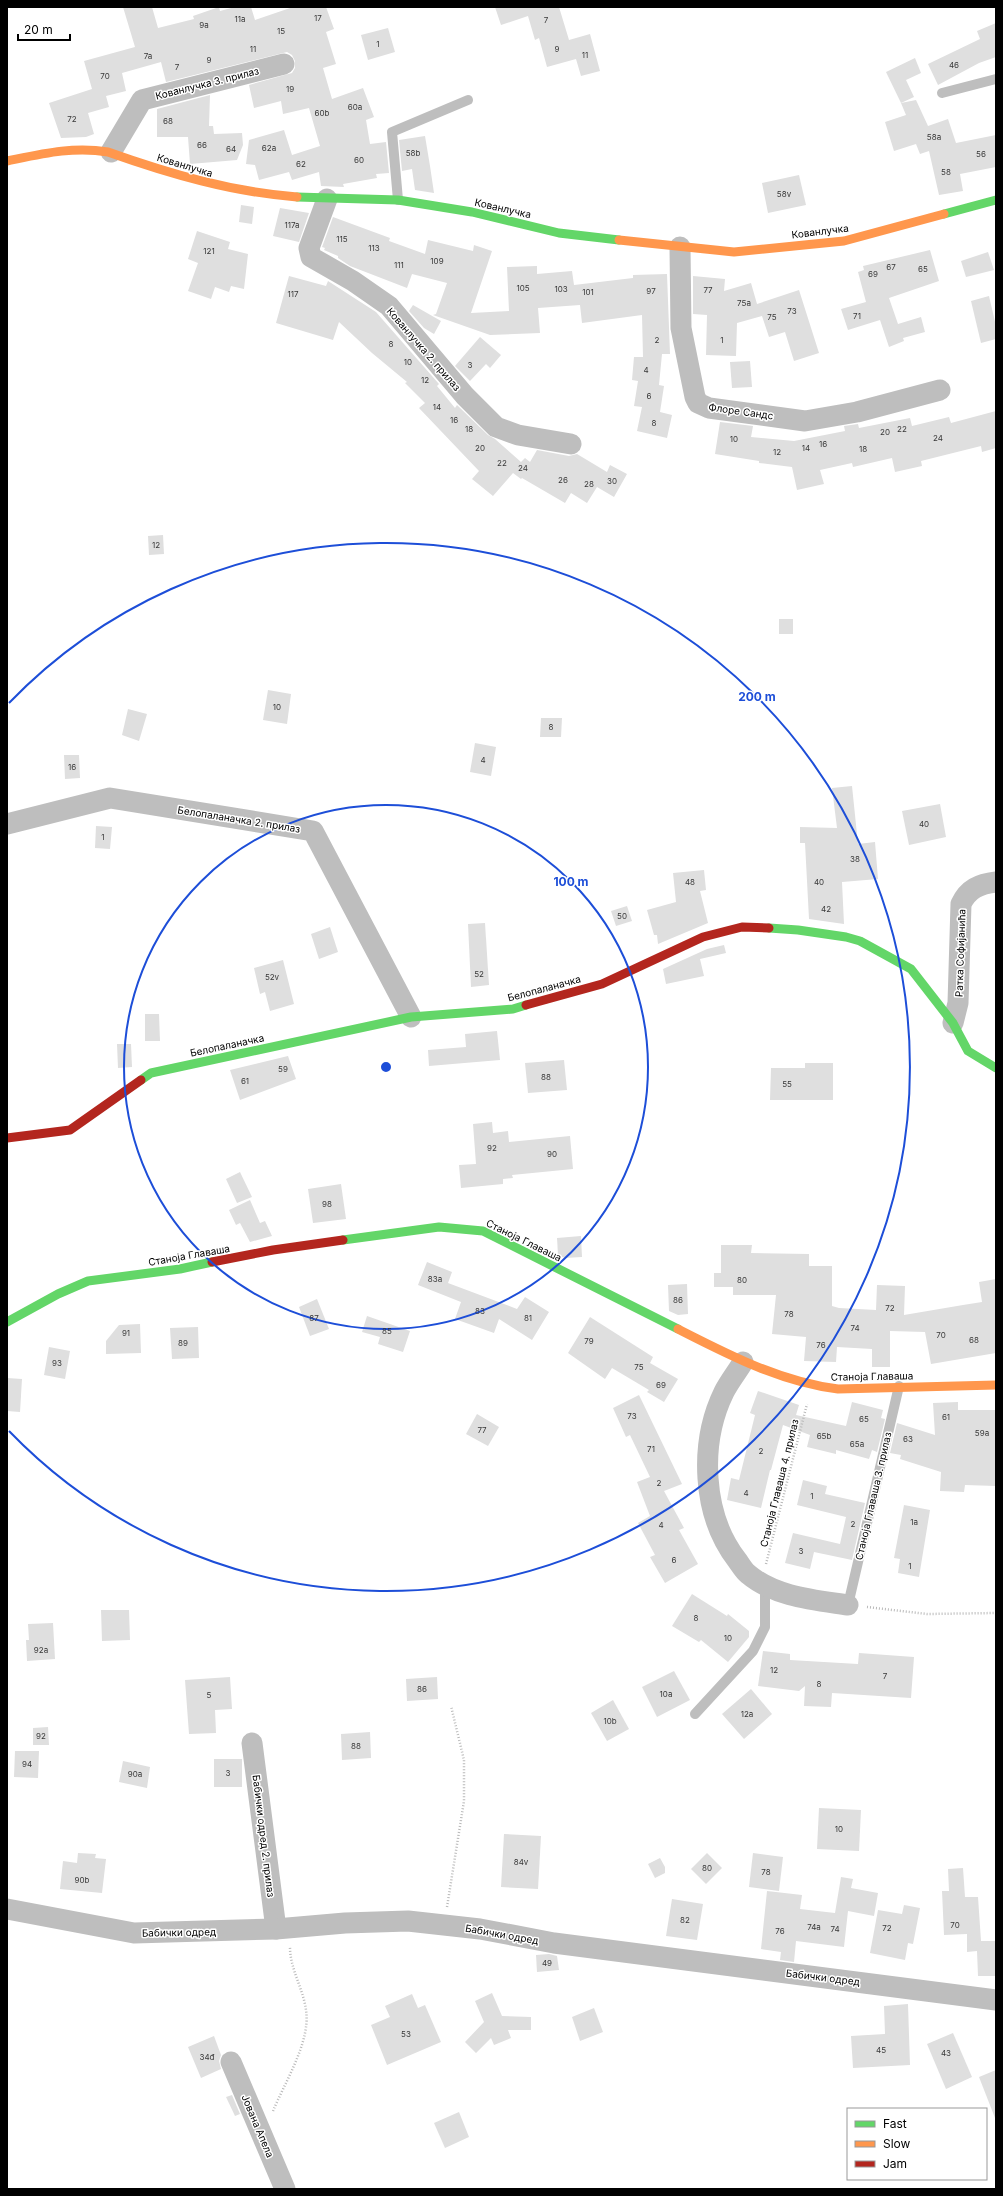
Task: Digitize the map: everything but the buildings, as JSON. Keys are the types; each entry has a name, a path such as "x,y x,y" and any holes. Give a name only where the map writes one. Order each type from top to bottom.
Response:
{"street":[{"name":"Кованлучка 3. прилаз","path":"111,152 142,100 284,64"},
{"name":"Кованлучка","path":"7,161 86,148 111,152 122,157 197,180 235,190 258,194 327,199 398,200 472,212 559,233 734,252 844,241 996,200"},
{"name":"Кованлучка 2. прилаз","path":"327,199 309,248 311,257 353,281 389,306 465,396 496,427 518,435 571,444"},
{"name":"Флоре Сандс","path":"680,247 681,328 694,397 698,403 709,408 805,421 857,412 940,390"},
{"name":"Белопаланачка 2. прилаз","path":"7,824 110,798 313,831 410,1017"},
{"name":"Ратка Софијанића","path":"953,1023 958,1003 961,904 966,894 981,884 996,882"},
{"name":"Белопаланачка","path":"7,1138 70,1130 151,1073 410,1017 513,1009 602,984 703,937 742,927 798,930 860,941 911,969 953,1023 968,1051 996,1068"},
{"name":"Станоја Главаша","path":"7,1322 58,1294 88,1281 180,1269 273,1250 439,1227 483,1231 743,1362 812,1386 838,1389 899,1386 996,1385"},
{"path":"743,1362 724,1393 713,1424 708,1454 708,1481 713,1508 721,1535 748,1574 765,1584 782,1593 848,1605"},
{"name":"Бабички одред 2. прилаз","path":"252,1743 284,1929"},
{"name":"Бабички одред","path":"7,1909 134,1933 284,1929 408,1921 480,1929 554,1943 996,2000"},
{"name":"Јована Апела","path":"231,2062 285,2189"}],"lane":[{"path":"942,93 996,79"},
{"path":"398,200 392,132 468,100"},
{"name":"Станоја Главаша 3. прилаз","path":"848,1605 899,1386"},
{"path":"695,1714 753,1651 765,1627 765,1584"}],"path":[{"name":"Станоја Главаша 4. прилаз","path":"765,1584 767,1562 812,1386"},
{"path":"848,1605 927,1614 996,1613"},
{"path":"443,1925 452,1884 464,1801 464,1760 451,1706"},
{"path":"262,2135 304,2041 307,2026 306,2009 295,1978 290,1949 284,1929"}],"traffic: fast":[{"path":"297,197 398,200 472,212 559,233 619,240"},
{"path":"944,214 996,200"},
{"path":"769,928 798,930 846,937 860,941 911,969 953,1023 968,1051 996,1068"},
{"path":"141,1080 151,1073 411,1017 513,1009 526,1005"},
{"path":"343,1240 439,1227 483,1231 678,1329"},
{"path":"7,1322 58,1294 88,1281 180,1269 212,1262"}],"traffic: slow":[{"path":"7,161 70,150 95,150 108,152 155,168 201,181 249,191 297,197"},
{"path":"619,240 734,252 844,241 944,214"},
{"path":"678,1329 736,1358 776,1374 838,1389 996,1385"}],"traffic: jam":[{"path":"526,1005 602,984 703,937 742,927 769,928"},
{"path":"7,1138 70,1130 141,1080"},
{"path":"212,1262 273,1250 343,1240"}]}
